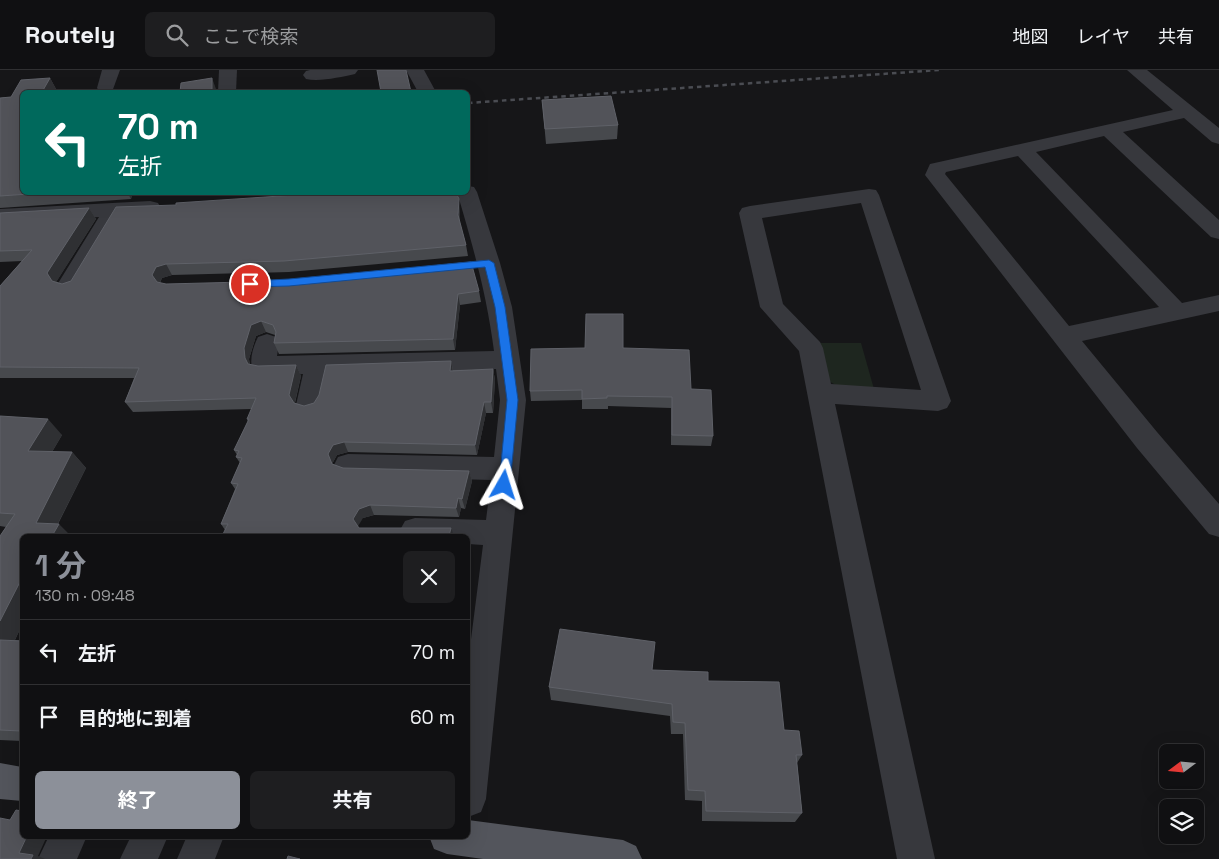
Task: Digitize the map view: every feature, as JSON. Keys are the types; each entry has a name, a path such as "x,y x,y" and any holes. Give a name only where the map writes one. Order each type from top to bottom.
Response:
{"main road":[{"path":"0,781 20,784"},
{"path":"470,839 623,859"}],"street":[{"path":"106,88 111,70"},
{"path":"227,90 228,70"},
{"path":"312,75 349,70"},
{"path":"415,70 426,90"},
{"path":"1136,70 1219,138"},
{"path":"1187,112 937,168 935,175 1147,440 1219,525"},
{"path":"1108,130 1219,232"},
{"path":"1022,149 1177,312"},
{"path":"38,214 45,195"},
{"path":"468,195 480,264 500,307 512,400 506,470 470,782"},
{"path":"820,393 938,401 869,195 750,213 772,307 811,348 820,393 916,859"},
{"path":"68,285 105,204"},
{"path":"0,216 38,214 105,204 173,206"},
{"path":"1064,336 1219,303"},
{"path":"267,343 263,366 507,360"},
{"path":"309,404 318,365"},
{"path":"348,466 506,470"},
{"path":"394,530 499,533"},
{"path":"57,859 67,839"},
{"path":"139,859 149,839"},
{"path":"196,859 205,839"}],"shaded area":[{"path":"817,343 861,343 874,389 841,388 827,380"}],"building":[{"path":"377,70 406,70 411,90 381,90"},
{"path":"50,78 43,90 20,90 20,195 0,196 0,98 11,97 21,80"},
{"path":"212,78 212,90 180,90 181,83"},
{"path":"611,96 618,125 545,129 542,100"},
{"path":"295,195 457,195 459,199 458,215 466,245 284,261 166,264 156,267 152,275 157,282 166,284 284,281 471,262 479,291 458,294 453,339 274,343 276,332 273,325 261,321 251,325 244,348 248,364 258,366 296,365 289,395 294,403 304,406 314,403 319,395 326,365 451,361 450,371 493,369 491,402 484,402 475,445 344,442 333,445 328,454 332,464 343,468 469,471 462,499 458,498 456,508 370,505 359,509 353,519 359,528 451,528 450,534 223,534 228,524 221,524 238,484 231,483 242,458 236,457 239,451 234,450 249,419 247,419 256,398 125,402 139,368 0,367 0,286 32,250 0,251 0,213 89,208 47,273 52,281 62,284 71,281 116,207 176,205 176,203"},
{"path":"586,314 623,314 623,348 689,350 691,389 711,390 713,436 672,435 672,397 607,396 607,398 582,399 582,390 530,391 531,349 585,348"},
{"path":"0,416 48,419 28,451 72,452 36,523 59,524 53,534 20,534 20,582 0,621 0,536 15,514 0,513"},
{"path":"560,629 655,642 652,670 708,672 708,681 779,682 784,730 799,731 802,755 796,755 802,813 706,811 705,791 688,790 685,723 673,722 672,704 549,687"},
{"path":"0,640 20,641 20,731 0,730"},
{"path":"16,810 20,811 20,839 26,839 19,853 33,855 31,859 0,859 0,818 10,820"},
{"path":"288,856 300,859 287,859"}],"railway":[{"path":"470,103 939,70"}],"route":[{"path":"250,284 489,263 500,307 512,400 504,485"}]}
